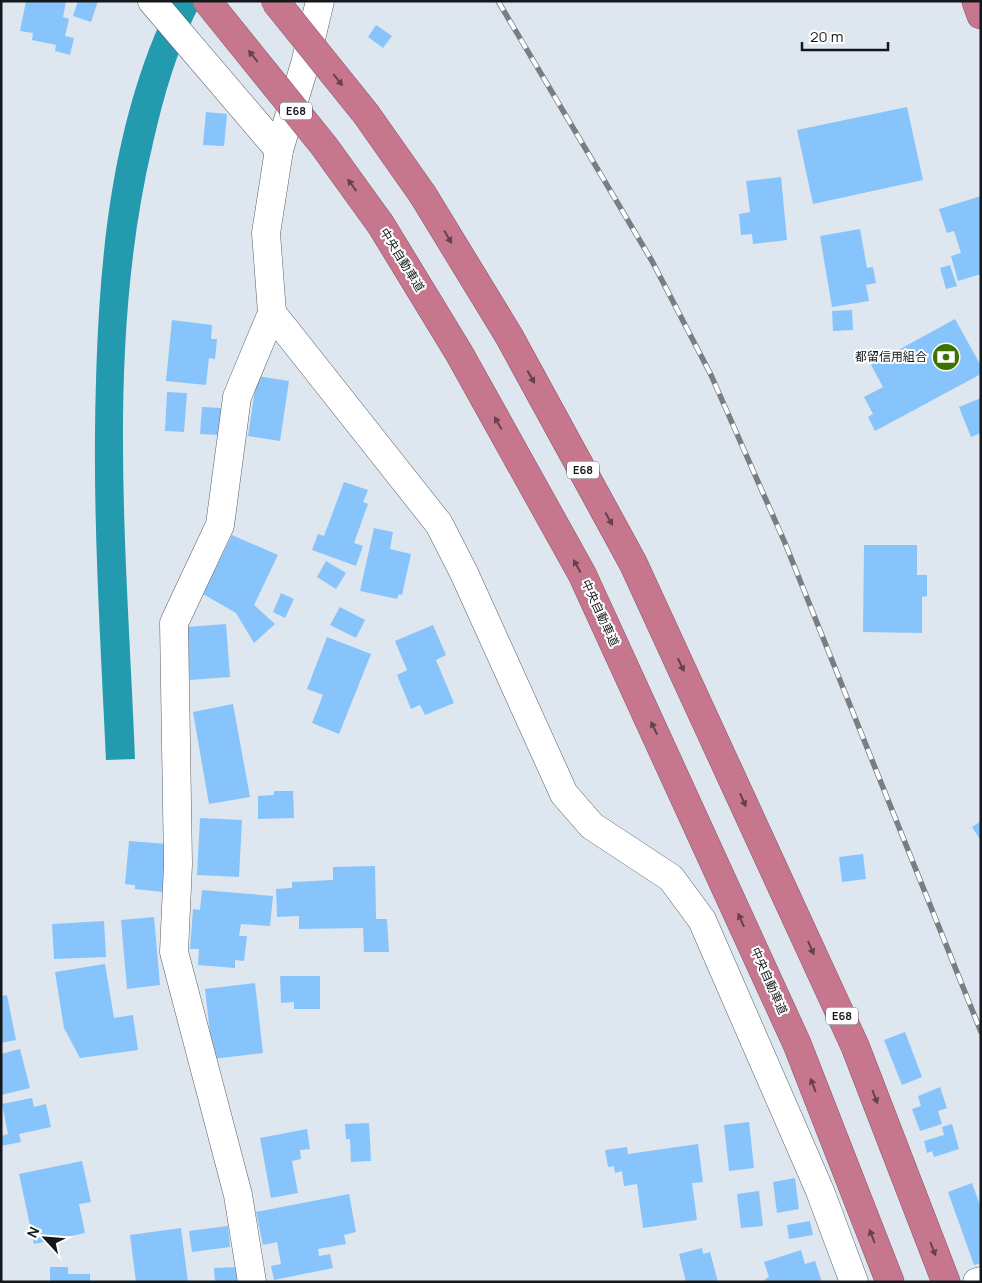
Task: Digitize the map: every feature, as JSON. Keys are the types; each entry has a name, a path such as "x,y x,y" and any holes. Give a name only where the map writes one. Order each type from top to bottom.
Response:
{"highway":[{"name":"中央自動車道","path":"208,1 324,146 381,225 459,352 582,574 797,1044 890,1282"},
{"name":"E68","path":"275,1 366,114 422,195 509,336 633,563 856,1046 946,1282"},
{"path":"976,1 981,15"}],"street":[{"path":"152,1 279,150"},
{"path":"252,1282 238,1195 174,952 178,864 174,623 220,525 236,397 272,313 266,233 279,150 305,64 320,1"},
{"path":"272,313 439,524 464,573 564,794 592,826 671,878 702,920 820,1191 854,1282"}],"water":[{"path":"170,1 202,1 186,35 167,89 153,143 138,219 129,295 124,372 123,450 135,759 106,760 98,596 95,473 96,377 102,267 118,158 131,104 148,52"}],"building":[{"path":"26,1 66,1 63,17 69,19 65,36 74,38 70,55 55,51 56,45 32,40 33,33 20,31"},
{"path":"78,1 98,1 91,22 73,16"},
{"path":"376,25 392,36 383,48 368,37"},
{"path":"907,107 923,180 813,204 797,130"},
{"path":"206,112 227,114 224,146 203,145"},
{"path":"781,177 787,240 753,244 752,234 741,235 739,214 750,212 746,181"},
{"path":"981,196 981,274 958,281 951,256 961,253 954,231 947,233 939,209"},
{"path":"860,229 867,268 873,267 876,283 866,285 869,301 832,307 820,236"},
{"path":"950,265 957,286 946,289 940,268"},
{"path":"852,310 853,330 833,331 832,311"},
{"path":"955,319 981,366 981,374 875,431 868,417 873,414 864,397 883,387 871,365"},
{"path":"172,320 212,325 211,339 217,339 215,359 209,358 206,385 166,381"},
{"path":"257,376 289,381 280,441 248,436"},
{"path":"167,392 187,393 184,432 165,431"},
{"path":"981,398 981,433 971,437 959,407"},
{"path":"202,407 221,408 219,435 200,434"},
{"path":"344,482 368,490 363,502 368,504 354,543 363,546 356,566 312,550 318,534 324,536"},
{"path":"374,528 393,532 390,549 411,554 402,595 399,594 397,599 360,591"},
{"path":"232,535 278,555 254,605 275,624 254,643 236,613 203,594"},
{"path":"864,545 917,545 917,575 927,575 927,596 922,597 922,633 863,632"},
{"path":"326,561 346,573 336,589 317,577"},
{"path":"281,593 294,599 285,618 273,612"},
{"path":"340,607 365,620 356,638 330,625"},
{"path":"226,624 230,677 190,680 186,627"},
{"path":"433,625 446,655 436,660 454,703 425,715 420,705 411,709 397,675 407,670 395,641"},
{"path":"327,637 371,654 339,734 312,723 323,695 307,689"},
{"path":"233,704 250,797 209,804 193,712"},
{"path":"274,791 293,791 294,818 258,819 258,796 274,795"},
{"path":"200,818 242,820 239,877 197,875"},
{"path":"981,821 981,841 972,827"},
{"path":"129,841 167,844 163,892 135,889 135,885 125,884"},
{"path":"863,854 866,879 842,882 839,857"},
{"path":"375,866 376,919 387,919 389,952 364,952 363,928 299,929 299,916 277,917 276,889 292,888 292,882 333,880 333,867"},
{"path":"202,890 273,896 270,926 241,924 239,936 247,936 244,961 235,960 235,968 198,965 199,949 190,949 193,909 200,910"},
{"path":"154,917 160,985 127,989 121,920"},
{"path":"104,921 106,957 54,959 52,924"},
{"path":"105,964 114,1018 133,1015 138,1050 80,1058 64,1028 55,972"},
{"path":"280,976 320,976 320,1009 294,1009 294,1002 281,1003"},
{"path":"255,983 263,1053 213,1059 205,989"},
{"path":"7,995 16,1040 1,1043 1,996"},
{"path":"905,1032 922,1077 902,1085 884,1040"},
{"path":"20,1049 30,1088 1,1095 1,1054"},
{"path":"940,1087 947,1108 938,1111 942,1124 920,1131 912,1109 921,1106 918,1096"},
{"path":"32,1098 34,1107 46,1104 51,1127 19,1134 21,1142 1,1146 1,1136 8,1134 2,1104"},
{"path":"749,1122 754,1168 729,1171 724,1125"},
{"path":"369,1123 371,1161 351,1162 350,1139 346,1139 345,1124"},
{"path":"952,1124 959,1149 934,1157 932,1151 927,1153 924,1141 944,1135 942,1127"},
{"path":"307,1129 310,1149 300,1150 301,1159 292,1161 298,1193 271,1198 260,1138"},
{"path":"698,1144 703,1182 692,1183 697,1220 643,1228 637,1184 624,1186 622,1171 615,1173 614,1166 608,1167 605,1150 627,1147 628,1154"},
{"path":"82,1161 91,1202 79,1204 85,1233 34,1244 19,1174"},
{"path":"795,1178 799,1209 777,1213 773,1182"},
{"path":"972,1183 981,1208 981,1263 974,1265 948,1192"},
{"path":"759,1191 763,1226 741,1228 737,1194"},
{"path":"349,1194 356,1232 344,1235 346,1244 318,1249 319,1256 330,1254 333,1268 274,1280 271,1266 281,1264 277,1242 263,1245 256,1212"},
{"path":"810,1221 813,1235 789,1239 787,1225"},
{"path":"228,1226 230,1247 192,1252 189,1231"},
{"path":"181,1228 188,1282 136,1282 130,1235"},
{"path":"702,1248 703,1254 710,1252 718,1282 686,1282 679,1254"},
{"path":"801,1250 805,1264 815,1261 822,1282 766,1282 765,1279 769,1277 764,1262"},
{"path":"50,1267 68,1267 68,1274 90,1274 90,1282 50,1282"},
{"path":"237,1267 238,1282 215,1282 214,1268"}],"railway":[{"path":"498,1 652,261 711,375 785,543 981,1032"}],"place":[{"name":"都留信用組合","path":"946,357"}]}
